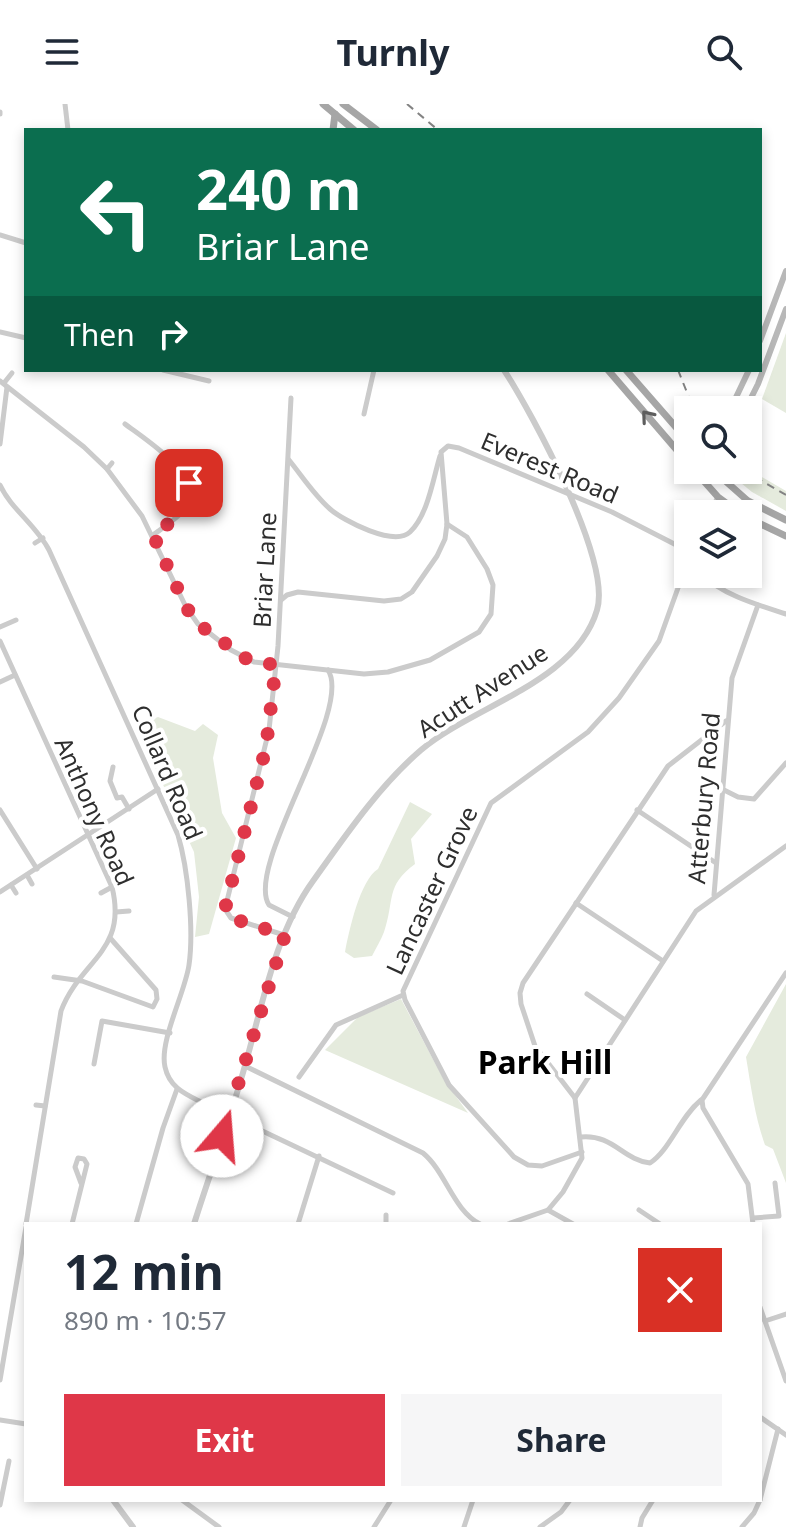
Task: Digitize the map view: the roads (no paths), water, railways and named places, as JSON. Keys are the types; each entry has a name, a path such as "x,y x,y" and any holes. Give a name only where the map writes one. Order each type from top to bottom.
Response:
{"main road":[{"path":"323,104 354,128"},
{"path":"343,104 374,128"},
{"path":"333,128 335,114"},
{"path":"762,336 786,271"},
{"path":"752,396 786,309"},
{"path":"610,372 674,446"},
{"path":"628,372 674,425"},
{"path":"737,396 748,372"},
{"path":"708,484 722,500"},
{"path":"729,484 748,501 786,520"},
{"path":"762,525 786,536"}],"street":[{"path":"65,104 68,128"},
{"path":"360,128 367,122"},
{"path":"0,235 24,242"},
{"path":"0,332 24,338"},
{"path":"171,372 209,381"},
{"path":"364,414 374,372"},
{"name":"Acutt Avenue","path":"195,1222 266,990 285,935 311,883 404,766 442,734 492,707 554,666 584,637 599,606 599,585 572,497 505,372"},
{"path":"0,444 4,383 12,373"},
{"path":"4,383 107,469 153,535 186,607 198,624 248,660 364,674 398,670 442,654 484,627 493,607 491,578 467,537 447,524"},
{"name":"Briar Lane","path":"285,935 231,918 225,909 266,747 276,665 291,398"},
{"path":"125,424 170,459 189,483 191,491 186,508 153,535"},
{"name":"Everest Road","path":"280,601 298,592 384,601 404,598 412,592 445,539 447,524 441,452 448,446 612,512 674,544"},
{"path":"288,459 330,509 382,535 399,537 413,530 419,520 441,452"},
{"path":"107,469 112,463"},
{"name":"Collard Road","path":"0,485 43,538 183,850 190,931 189,965 164,1064 167,1075 177,1089"},
{"path":"35,543 43,538"},
{"name":"Lancaster Grove","path":"582,1152 542,1166 528,1165 514,1157 449,1085 403,995 404,986 491,803 588,732 619,698 659,641 678,588"},
{"path":"720,588 786,614"},
{"name":"Atterbury Road","path":"575,1098 696,911 714,896 726,721 734,668 758,605"},
{"path":"0,627 16,620"},
{"name":"Anthony Road","path":"0,641 112,887 116,912 111,939 68,993 61,1011 26,1222"},
{"path":"293,917 269,905 264,889 273,853 325,722 334,685 327,669"},
{"path":"0,682 15,675"},
{"path":"514,1222 548,1210 581,1163 582,1152 575,1098 535,1046 520,993 525,979 637,810 674,760 726,721"},
{"path":"722,789 738,797 754,799 786,763"},
{"path":"113,767 110,781 117,798 122,797 129,809"},
{"path":"0,892 158,789"},
{"path":"0,810 37,869"},
{"path":"637,810 716,863"},
{"path":"714,896 786,846"},
{"path":"27,875 32,884"},
{"path":"11,885 16,893"},
{"path":"101,893 112,887"},
{"path":"576,903 663,961"},
{"path":"116,912 129,911"},
{"path":"54,977 78,980 154,1006 158,995 156,990 111,939"},
{"path":"581,1137 606,1140 639,1160 650,1163 663,1150 690,1110 702,1100 786,973"},
{"path":"587,994 625,1020"},
{"path":"299,1077 336,1025 403,995"},
{"path":"94,1064 102,1021 170,1033"},
{"path":"245,1066 423,1153 438,1168 469,1217 477,1222"},
{"path":"137,1222 177,1089 393,1193"},
{"path":"702,1100 703,1108 748,1184 753,1221 779,1216 775,1183"},
{"path":"36,1105 45,1106"},
{"path":"299,1222 319,1156"},
{"path":"72,1222 81,1183"},
{"path":"548,1210 569,1222"},
{"path":"639,1210 657,1222"},
{"path":"386,1215 386,1222"},
{"name":"Anthony Road","path":"0,1380 24,1238"},
{"path":"9,1268 19,1270"},
{"path":"762,1313 786,1381"},
{"path":"765,1321 786,1314"},
{"path":"762,1418 786,1435"},
{"path":"0,1420 24,1424"},
{"path":"762,1492 778,1429"},
{"path":"0,1505 9,1461"},
{"path":"114,1502 133,1527"},
{"path":"185,1502 219,1527"},
{"path":"374,1527 390,1502"},
{"path":"464,1527 472,1502"},
{"path":"540,1527 561,1512 568,1502"},
{"path":"640,1527 652,1502"},
{"path":"742,1527 759,1502"}],"railway":[{"path":"407,104 436,128"},
{"path":"679,372 688,396"},
{"path":"762,481 786,495"}],"district":[{"name":"Park Hill","path":"545,1061"}]}
